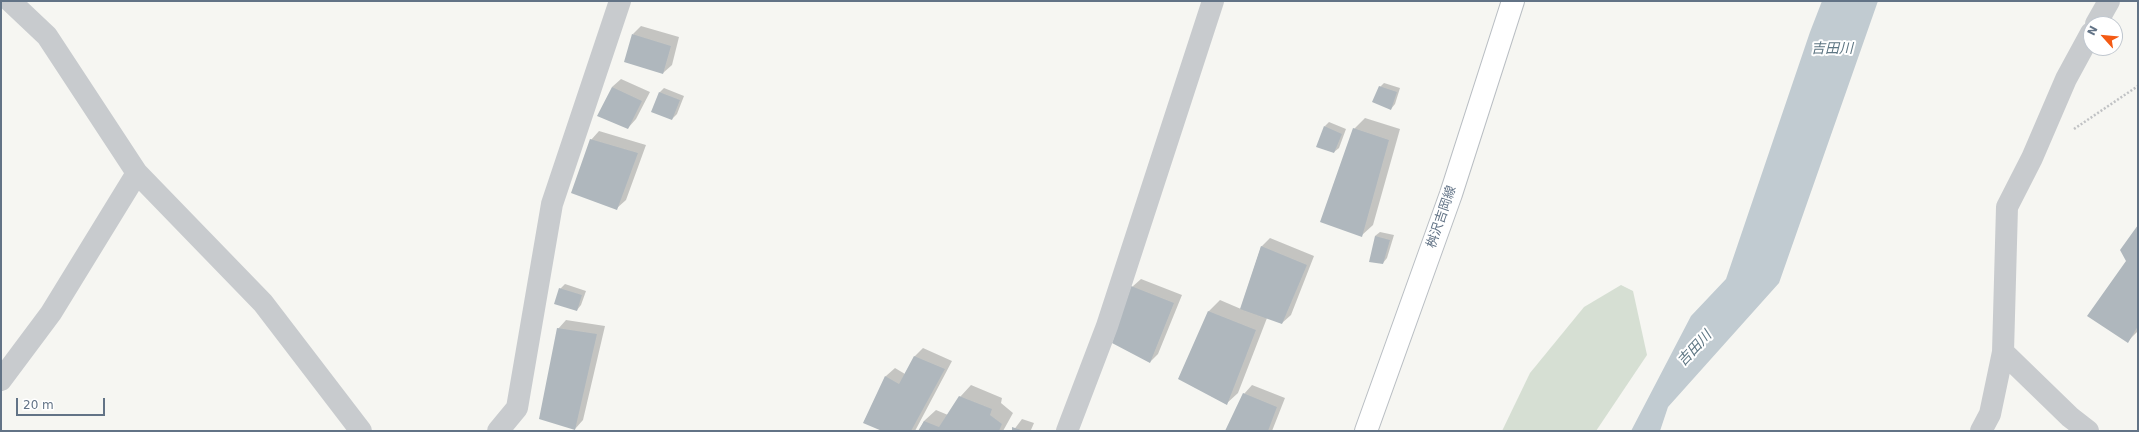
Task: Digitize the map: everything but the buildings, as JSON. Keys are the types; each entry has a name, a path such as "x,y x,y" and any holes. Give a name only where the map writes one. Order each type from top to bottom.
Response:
{"main road":[{"name":"桝沢吉岡線","path":"1366,431 1451,194 1513,1"}],"street":[{"path":"10,1 47,36 137,173 263,303 361,431"},
{"path":"498,431 517,408 552,204 620,1"},
{"path":"1067,431 1107,326 1213,1"},
{"path":"2101,16 2109,1"},
{"path":"1980,431 1990,414 2003,352 2007,207 2032,158 2066,79 2083,48"},
{"path":"1,380 51,313 137,173"},
{"path":"2003,352 2070,417 2088,431"}],"path":[{"path":"2069,132 2138,86"}],"shaded area":[{"path":"1621,285 1633,291 1647,355 1596,431 1502,431 1530,373 1584,307"}],"water":[{"name":"吉田川","path":"1822,1 1878,1 1779,283 1668,407 1660,431 1631,431 1691,316 1726,279 1810,32"}]}
